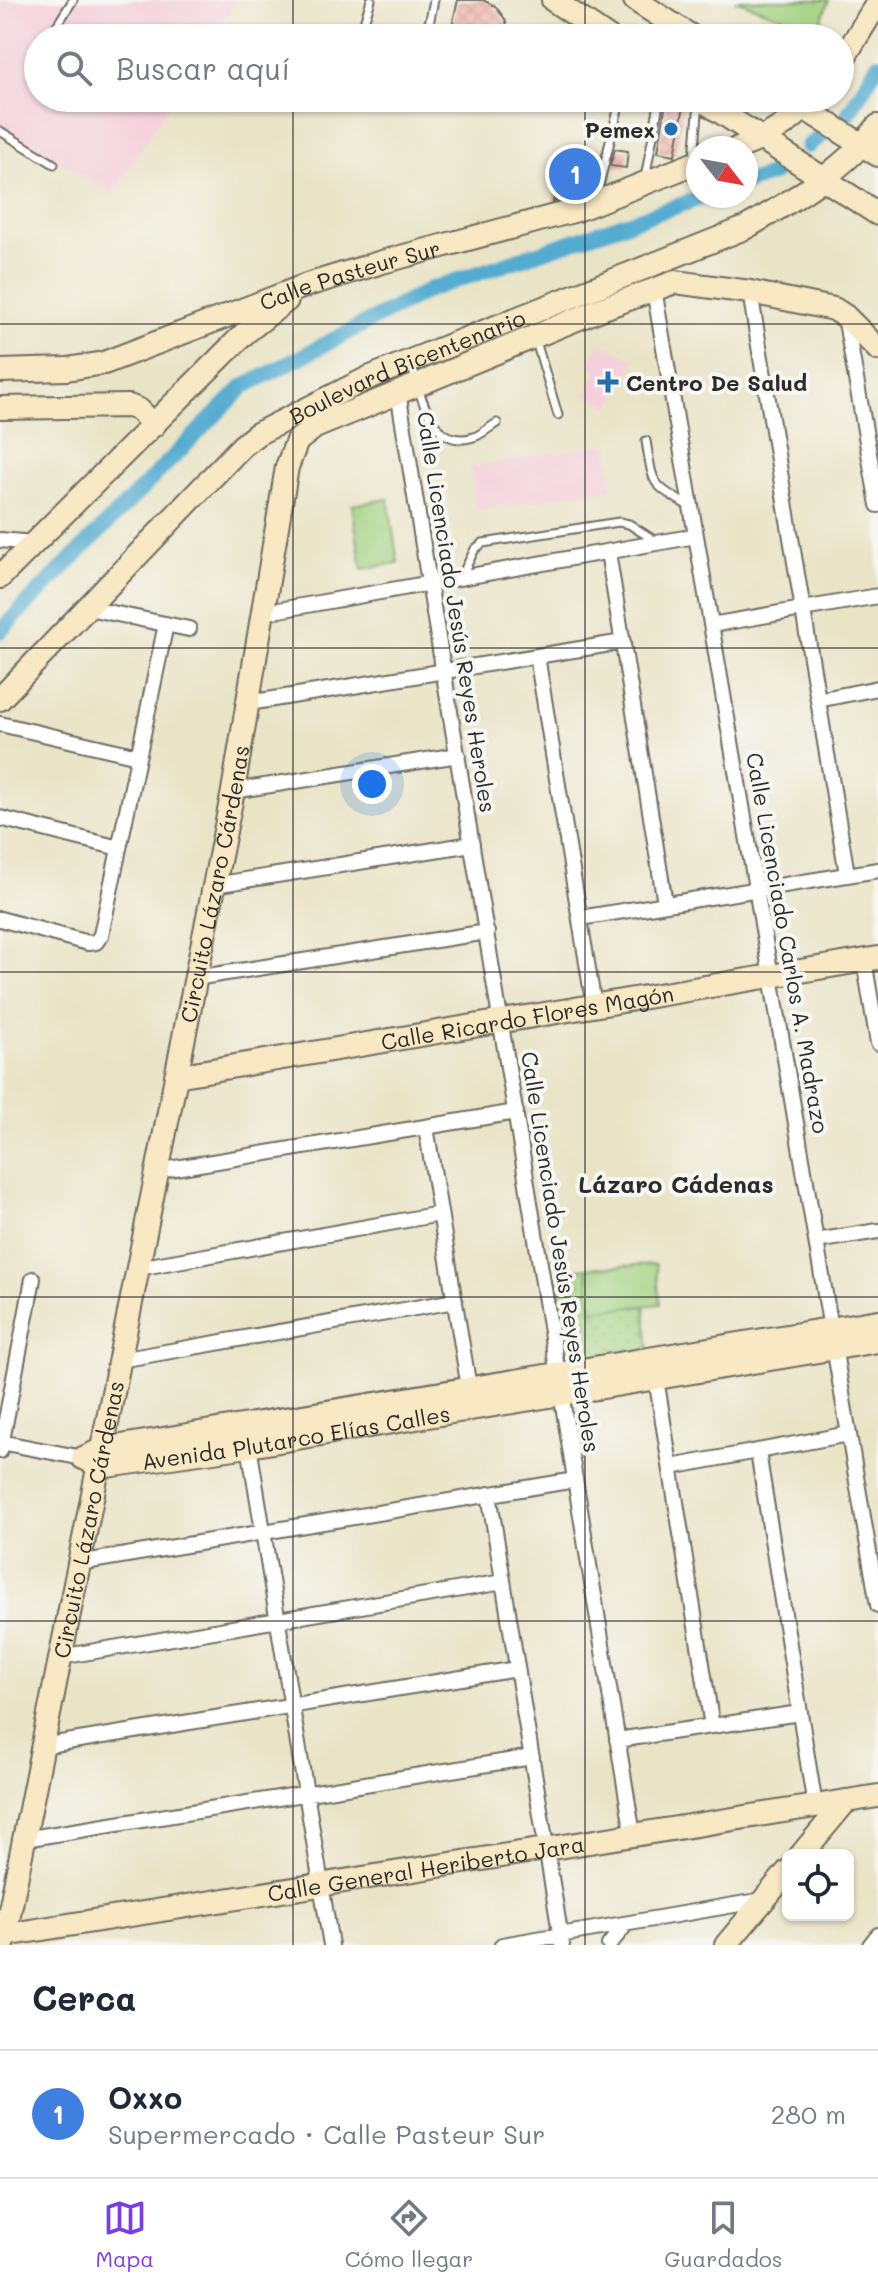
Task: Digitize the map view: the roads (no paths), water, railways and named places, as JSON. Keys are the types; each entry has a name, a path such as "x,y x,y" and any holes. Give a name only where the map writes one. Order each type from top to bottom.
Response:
{"street":[{"path":"553,0 581,8 596,24"},
{"path":"635,0 672,24"},
{"path":"854,41 878,2"},
{"path":"720,112 878,214"},
{"path":"758,141 790,112"},
{"path":"817,112 870,151"},
{"name":"Boulevard Bicentenario","path":"0,699 242,446 257,434 366,379 745,228 791,201 821,178 870,151 878,126"},
{"name":"Calle Pasteur Sur","path":"0,371 67,369 104,363 307,285 594,203 686,167"},
{"path":"677,255 676,267 684,283"},
{"path":"601,309 609,298 652,265"},
{"name":"Circuito Lázaro Cárdenas","path":"4,1940 79,1563 95,1458 120,1360 233,791 287,467 297,441 315,427 601,309 675,282 750,292 834,309 878,349"},
{"path":"0,577 246,332 307,285"},
{"name":"Calle Licenciado Carlos A. Madrazo","path":"654,289 878,1605"},
{"path":"750,292 847,874"},
{"path":"845,316 878,505"},
{"name":"Calle Licenciado Jesús Reyes Heroles","path":"408,388 431,585 633,1835"},
{"path":"0,408 129,406 139,410 154,425"},
{"path":"262,613 696,536"},
{"path":"0,540 34,543"},
{"path":"608,552 665,903"},
{"path":"711,625 878,596"},
{"path":"88,608 189,629"},
{"path":"0,919 88,943 96,942 101,935 166,624"},
{"path":"249,703 623,642"},
{"path":"537,656 594,1006"},
{"path":"818,700 878,688"},
{"path":"0,724 138,756"},
{"path":"233,791 458,755"},
{"path":"0,818 119,848"},
{"path":"214,885 472,844"},
{"path":"580,918 878,870"},
{"path":"195,978 487,932"},
{"path":"871,959 878,1043"},
{"name":"Calle Ricardo Flores Magón","path":"176,1076 871,959"},
{"path":"157,1171 516,1112"},
{"path":"426,1127 469,1388"},
{"path":"138,1268 440,1214"},
{"path":"816,1241 878,1231"},
{"path":"33,1279 1,1445 95,1458"},
{"path":"120,1360 455,1301"},
{"name":"Avenida Plutarco Elías Calles","path":"95,1458 469,1388 656,1378 832,1339 878,1321"},
{"name":"Avenida Plutarco Elías Calles","path":"95,1458 249,1446 560,1384 832,1339 878,1341"},
{"path":"656,1378 712,1726"},
{"path":"671,1467 849,1434"},
{"path":"249,1446 331,1945"},
{"path":"758,1452 815,1806"},
{"path":"79,1563 575,1480"},
{"path":"489,1494 561,1940"},
{"path":"60,1657 503,1582"},
{"path":"42,1746 517,1669"},
{"path":"617,1740 800,1713"},
{"path":"24,1839 532,1757"},
{"path":"806,1849 846,1801 878,1796"},
{"name":"Calle General Heriberto Jara","path":"4,1940 321,1885 846,1801"},
{"path":"726,1945 782,1878"},
{"path":"502,1945 561,1940 626,1924 764,1900"},
{"path":"609,1945 626,1924"},
{"path":"870,1945 878,1935"}],"lane":[{"path":"58,24 73,0"},
{"path":"363,24 371,0"},
{"path":"429,24 434,0"},
{"path":"594,203 617,112"},
{"path":"643,185 657,112"},
{"path":"697,136 698,112"},
{"path":"0,131 54,164"},
{"path":"535,336 558,415"},
{"path":"410,361 408,388 435,427 451,438 474,437 497,423"},
{"path":"646,441 652,480 657,487 691,507"},
{"path":"459,580 475,549 483,543 619,522 629,524 659,543"}],"waterway":[{"path":"854,104 878,64"},
{"path":"808,146 821,136"},
{"path":"758,179 773,174"},
{"path":"0,631 243,387 431,289 686,203"}],"place":[{"name":"Pemex","path":"671,129"},
{"name":"Oxxo","path":"575,174"},
{"name":"Centro De Salud","path":"608,382"}],"district":[{"name":"Lázaro Cádenas","path":"676,1183"}]}
